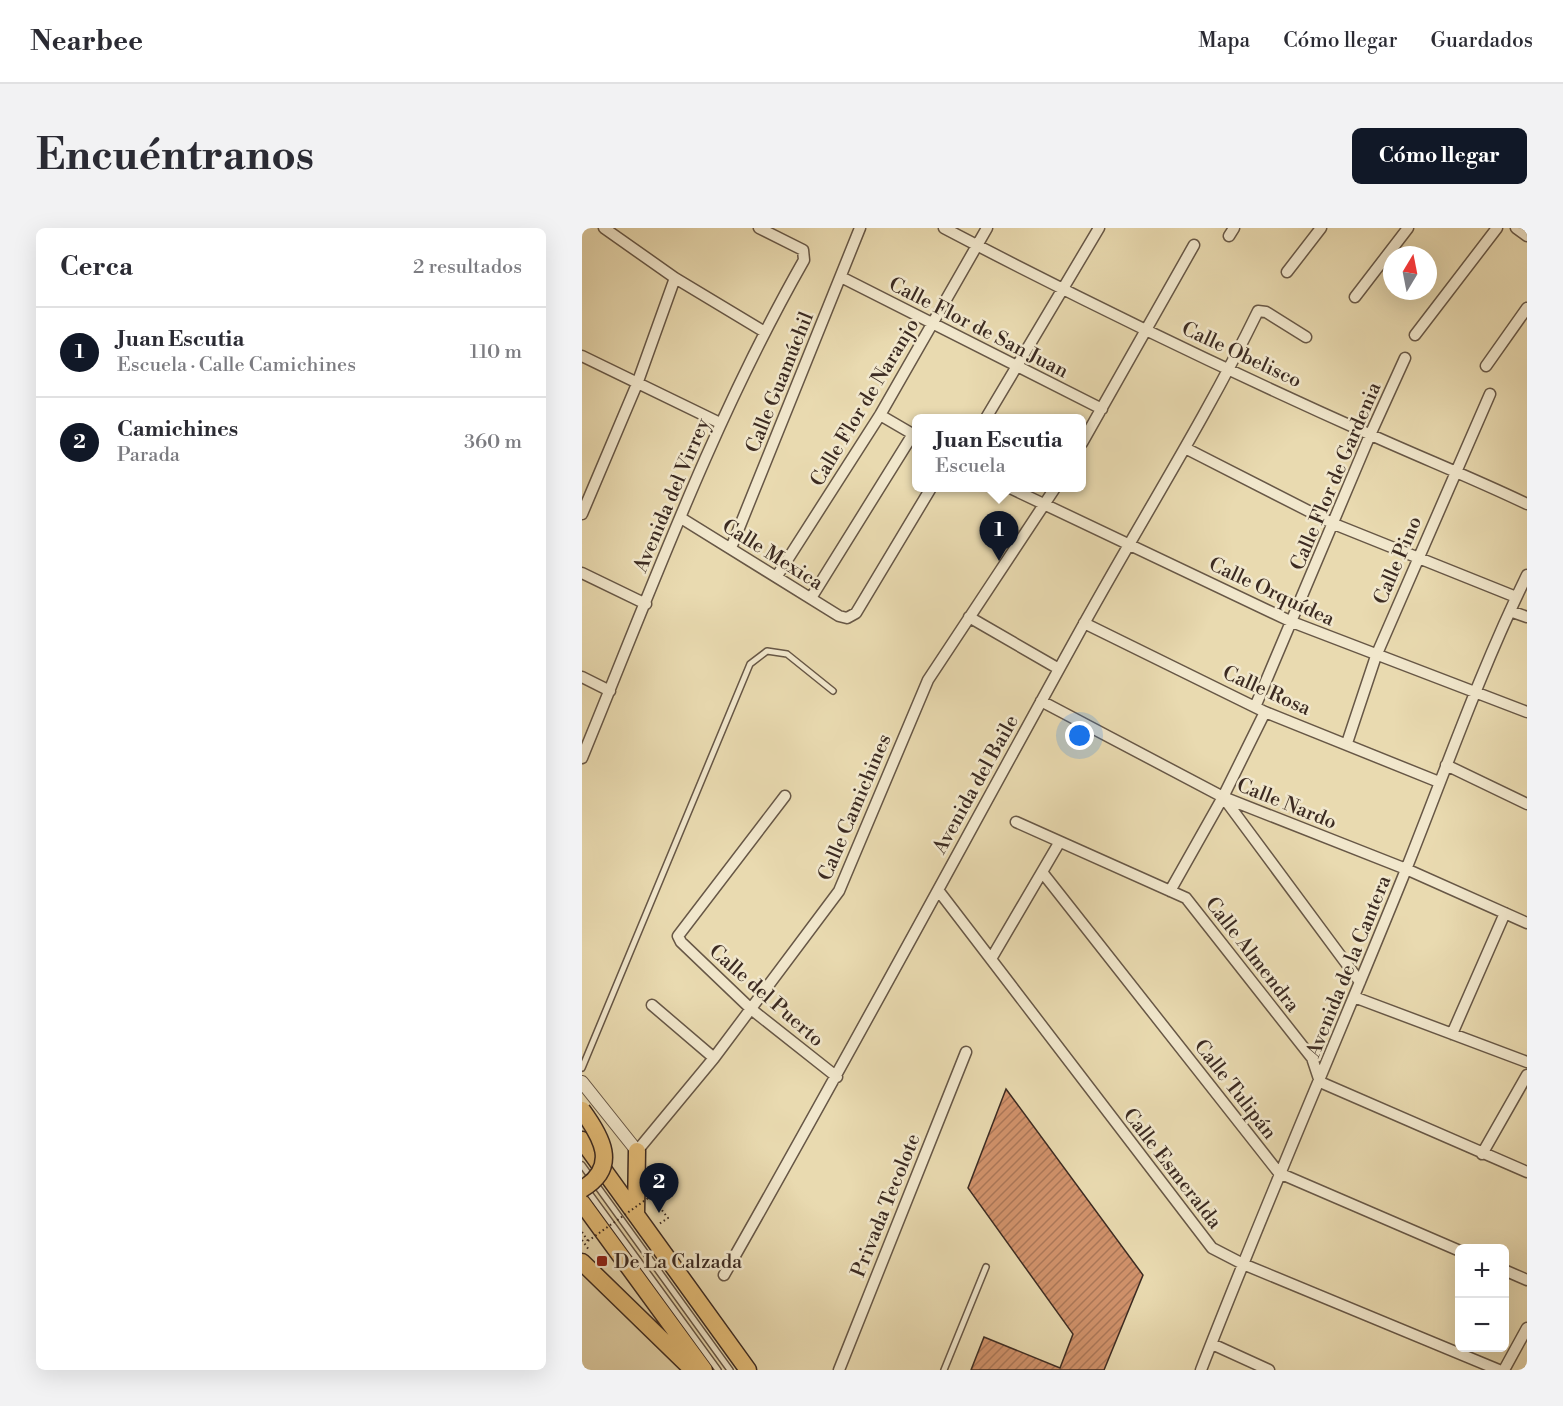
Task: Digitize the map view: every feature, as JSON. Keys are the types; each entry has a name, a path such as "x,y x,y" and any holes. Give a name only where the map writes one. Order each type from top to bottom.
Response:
{"highway":[{"path":"582,1110 600,1135 604,1149 600,1169 592,1181 582,1188"},
{"path":"582,1140 748,1370"},
{"path":"636,1214 637,1151"},
{"path":"582,1203 704,1370"},
{"path":"588,1259 693,1370"}],"street":[{"path":"604,228 675,278 763,331"},
{"path":"759,228 781,233"},
{"name":"Calle Guamúchil","path":"731,549 860,228"},
{"name":"Calle Obelisco","path":"944,228 1230,369 1370,435 1457,471 1527,504"},
{"name":"Calle Flor de Naranjo","path":"777,576 880,415 987,228"},
{"path":"988,414 1098,228"},
{"path":"1287,272 1321,228"},
{"path":"1355,297 1408,228"},
{"path":"1415,335 1497,228"},
{"path":"1516,228 1527,236"},
{"name":"Avenida del Virrey","path":"582,758 720,423 763,331 804,260 804,252 781,233"},
{"path":"1086,436 1194,245"},
{"name":"Calle Flor de San Juan","path":"841,277 1102,409"},
{"path":"582,514 637,384 675,278"},
{"path":"1486,366 1527,308"},
{"name":"Avenida del Baile","path":"724,1275 837,1077 1128,543 1230,369 1258,311 1266,312 1306,337"},
{"path":"582,356 720,423"},
{"name":"Calle Flor de Gardenia","path":"1170,891 1223,797 1260,709 1292,622 1370,435 1405,358"},
{"name":"Calle Pino","path":"1347,743 1376,656 1490,394"},
{"path":"880,415 912,433"},
{"path":"811,598 912,440"},
{"path":"1185,448 1334,524 1516,597"},
{"name":"Calle Mexica","path":"681,518 838,616 847,618 856,613 930,492"},
{"name":"Calle Orquídea","path":"1018,492 1292,622 1527,712"},
{"name":"Calle Camichines","path":"637,1151 714,1058 840,891 928,680 1052,492"},
{"path":"582,573 646,604"},
{"name":"Avenida de la Cantera","path":"1202,1370 1279,1173 1320,1082 1406,869 1474,693 1527,574"},
{"path":"1510,610 1527,617"},
{"path":"969,617 1059,669"},
{"name":"Calle Rosa","path":"1084,623 1260,709 1438,782"},
{"path":"582,677 610,691"},
{"name":"Calle Nardo","path":"1041,701 1223,797 1406,869 1527,923"},
{"path":"1446,765 1527,804"},
{"name":"Calle del Puerto","path":"785,796 678,936 681,942 751,1009 837,1077"},
{"path":"1223,797 1360,982"},
{"name":"Calle Almendra","path":"1016,822 1186,898 1312,1058 1320,1082"},
{"path":"991,959 1059,843"},
{"name":"Calle Tulipán","path":"1042,872 1279,1173 1455,1249"},
{"name":"Calle Esmeralda","path":"938,890 1206,1242 1243,1264 1499,1370"},
{"path":"1452,1034 1505,913"},
{"path":"1354,997 1527,1062"},
{"path":"652,1005 714,1058"},
{"name":"Privada Tecolote","path":"838,1370 966,1052"},
{"path":"1482,1154 1527,1075"},
{"path":"582,1082 637,1151"},
{"path":"1320,1082 1527,1172"},
{"path":"1509,1272 1527,1280"},
{"path":"1504,1370 1527,1328"},
{"path":"1212,1344 1269,1370"}],"lane":[{"path":"582,1068 750,664 767,651 787,654 833,691"},
{"path":"582,1165 730,1370"},
{"path":"582,1184 718,1370"},
{"path":"944,1370 986,1268"}],"path":[{"path":"582,1232 588,1241 651,1196 668,1218 649,1232"},
{"path":"582,1240 588,1259"}],"building":[{"path":"1006,1089 1143,1275 1104,1370 971,1370 984,1337 1060,1368 1073,1334 968,1188"}],"place":[{"name":"Juan Escutia","path":"999,561"},
{"name":"Camichines","path":"659,1213"},
{"name":"De La Calzada","path":"602,1261"}]}
